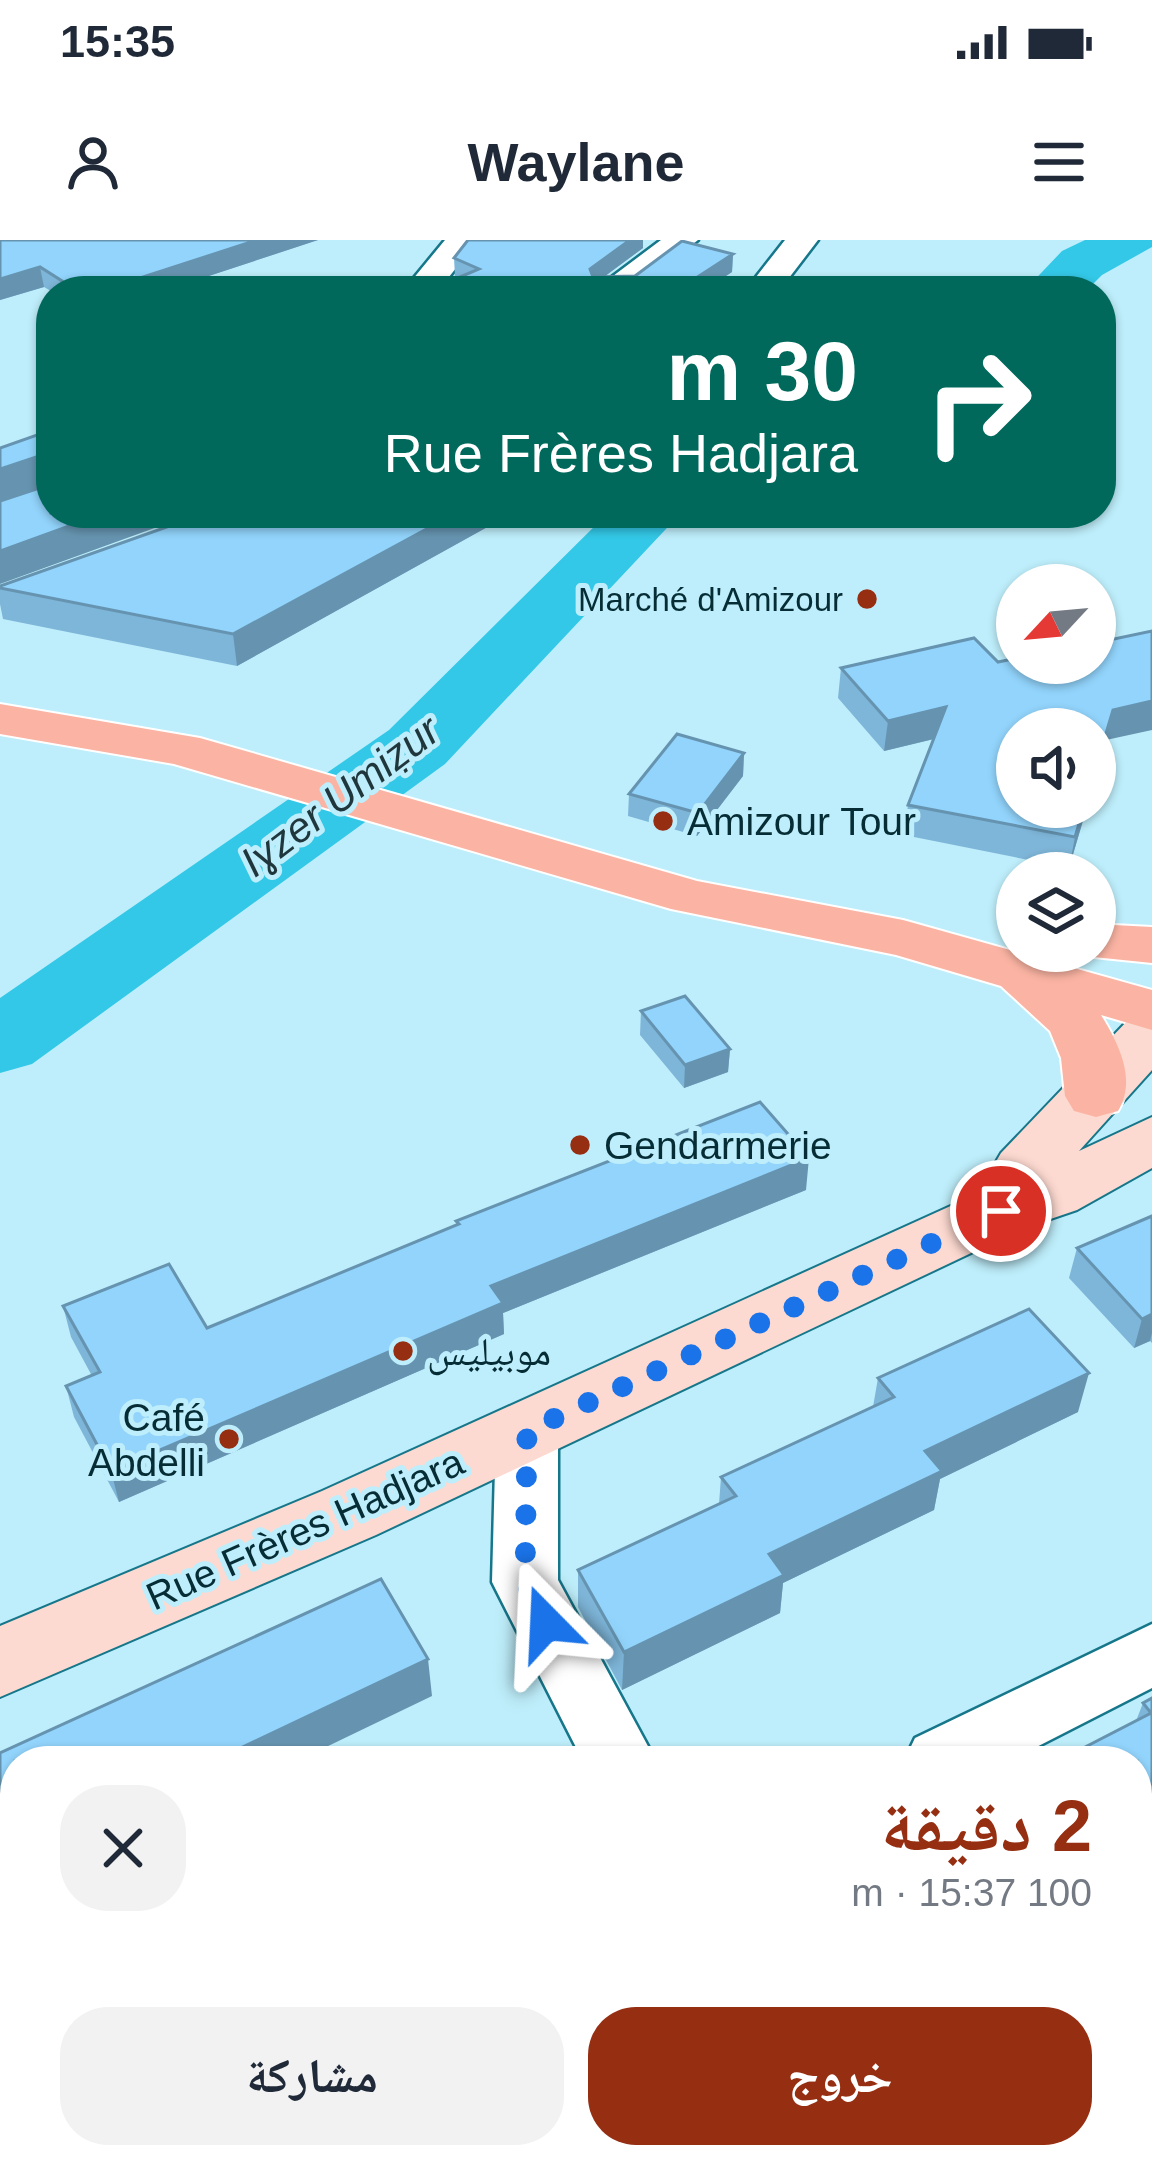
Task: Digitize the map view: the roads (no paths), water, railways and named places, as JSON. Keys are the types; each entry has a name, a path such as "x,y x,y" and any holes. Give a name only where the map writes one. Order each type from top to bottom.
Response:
{"main road":[{"path":"0,699 117,721 181,749"},
{"path":"0,718 181,749 692,897 903,938 996,951"},
{"path":"1116,943 1152,945"},
{"path":"1030,972 1077,1023 1096,1071 1096,1096"},
{"path":"1059,972 1152,1010"},
{"path":"1001,1211 1024,1169 1152,1032"},
{"name":"Rue Frères Hadjara","path":"0,1662 349,1513 1001,1211 1054,1193 1152,1139"}],"street":[{"path":"432,276 462,240"},
{"path":"631,276 682,240"},
{"path":"756,246 796,249"},
{"path":"774,276 796,249"},
{"path":"527,1431 525,1582 612,1746"},
{"path":"970,1746 1152,1654"}],"waterway":[{"name":"Iɣzer Umiẓur","path":"1069,276 1082,263 1129,240"},
{"name":"Iɣzer Umiẓur","path":"0,1042 417,747 632,528"}],"place":[{"name":"Marché d'Amizour","path":"867,599"},
{"name":"Amizour Tour","path":"663,821"},
{"name":"Gendarmerie","path":"580,1145"},
{"name":"موبيليس","path":"403,1351"},
{"name":"Café Abdelli","path":"229,1439"}]}
